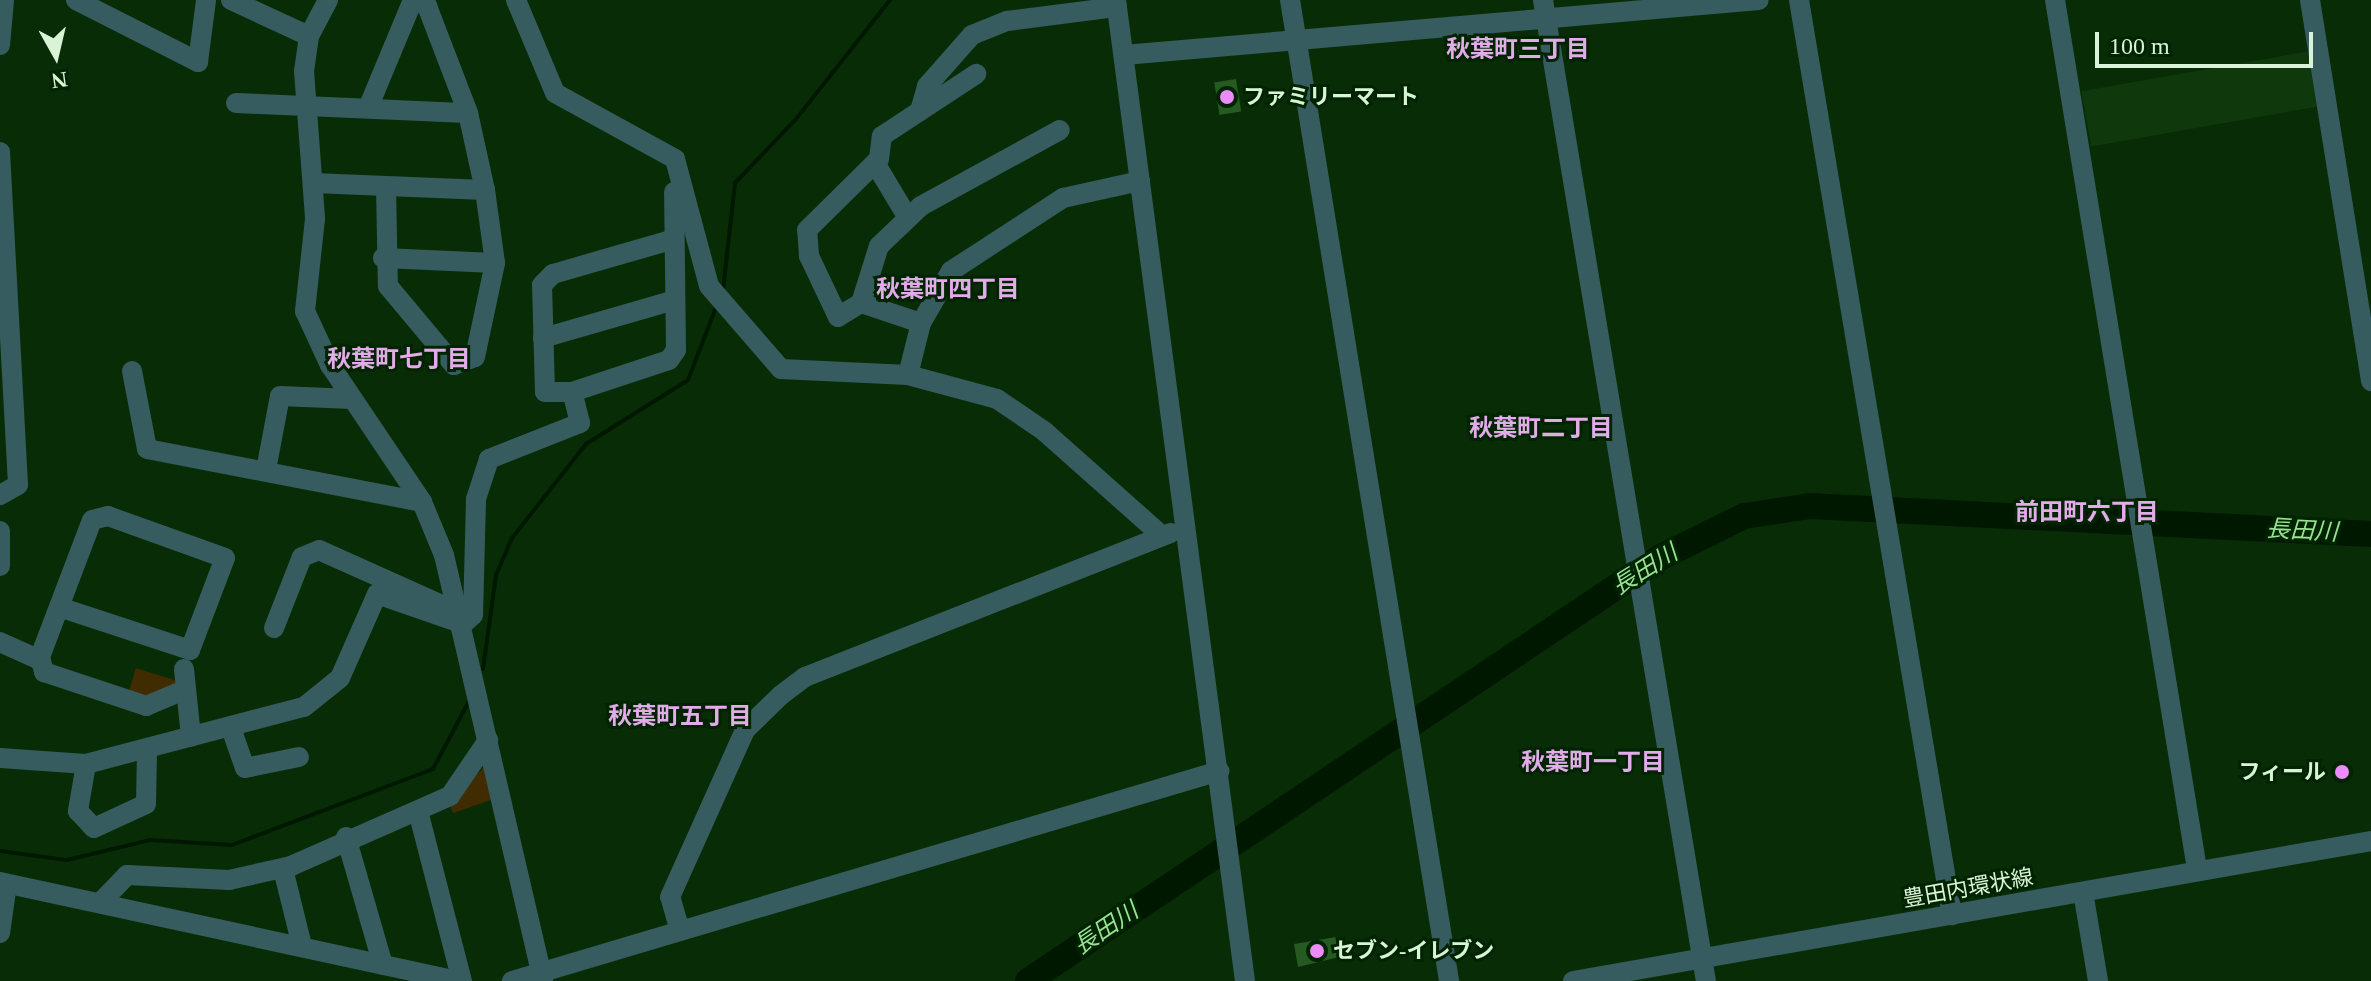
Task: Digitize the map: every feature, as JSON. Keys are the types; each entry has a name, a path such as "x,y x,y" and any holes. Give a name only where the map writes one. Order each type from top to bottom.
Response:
{"street":[{"path":"0,45 4,0"},
{"path":"76,0 198,62 206,0"},
{"path":"231,0 309,36"},
{"path":"328,0 309,36 305,104 313,183 305,311 352,399 422,502 461,617 541,978"},
{"path":"368,108 415,0 427,6 468,113 485,190 495,263 475,357 454,365 396,303 383,258 386,186"},
{"path":"516,0 555,93 675,159 720,301 794,374 908,375 1017,411 1161,535"},
{"path":"1290,0 1449,981"},
{"path":"1124,55 1296,40 1544,9 1759,0"},
{"path":"1799,0 1881,506 1952,915"},
{"path":"2055,0 2197,869"},
{"path":"2310,0 2363,282 2371,381"},
{"path":"920,111 927,86 972,35 1007,21 1116,3 1245,981"},
{"path":"1544,9 1640,570 1706,981"},
{"path":"976,74 882,136 875,163 807,230 809,256 838,317 861,303 879,246 908,218 1041,134 1060,130"},
{"path":"236,103 468,113"},
{"path":"0,152 18,485 0,495"},
{"path":"875,163 908,218"},
{"path":"908,375 921,323 934,292 968,259 1063,198 1140,181"},
{"path":"313,183 485,190"},
{"path":"674,192 676,350 669,360 572,392 545,392 542,285 553,274 674,239"},
{"path":"383,258 495,263"},
{"path":"543,338 675,300"},
{"path":"861,303 921,323"},
{"path":"132,371 147,449 422,502"},
{"path":"0,758 86,764 305,706 340,678 377,594 461,617 473,615 476,499 489,459 579,428 572,392"},
{"path":"266,470 280,396 352,399"},
{"path":"59,607 190,650 225,558 108,516 92,520 59,607 40,660 44,672 146,706 184,680 191,737"},
{"path":"680,931 670,897 745,730 781,695 805,677 1161,535 1185,530"},
{"path":"0,531 1,557"},
{"path":"274,628 302,557 319,550 461,617"},
{"path":"0,642 40,660"},
{"path":"231,728 245,768 299,757"},
{"path":"100,903 127,875 229,880 283,869 346,837 418,811 459,787 488,740"},
{"path":"86,764 78,811 94,828 146,804 147,750"},
{"path":"512,981 541,978 680,931 1219,771"},
{"path":"0,933 4,883 460,981 418,811"},
{"path":"346,837 383,965"},
{"name":"豊田内環状線","path":"1573,981 2083,892 2197,869 2371,841"},
{"path":"283,869 302,946"},
{"path":"2083,892 2098,981"}],"shaded area":[{"path":"2310,51 2320,106 2091,146 2082,91"},
{"path":"136,668 177,681 174,688 142,700 128,694"},
{"path":"484,767 491,800 453,813 449,803"}],"building":[{"name":"ファミリーマート","path":"1236,79 1241,112 1219,115 1214,82"},
{"name":"セブン-イレブン","path":"1336,937 1339,957 1298,967 1294,944"}],"waterway":[{"path":"723,290 735,183 796,119 890,0"},
{"path":"483,669 496,575 512,538 586,444 688,380 717,305"},
{"name":"長田川","path":"1028,981 1661,557 1744,516 1810,506 2371,534"},
{"path":"0,851 67,860 150,840 232,845 433,769 469,701"}],"place":[{"name":"ファミリーマート","path":"1227,97"},
{"name":"フィール","path":"2342,772"},
{"name":"セブン-イレブン","path":"1317,951"}],"district":[{"name":"秋葉町三丁目","path":"1518,50"},
{"name":"秋葉町四丁目","path":"948,290"},
{"name":"秋葉町七丁目","path":"399,360"},
{"name":"秋葉町二丁目","path":"1541,429"},
{"name":"前田町六丁目","path":"2087,513"},
{"name":"秋葉町五丁目","path":"680,717"},
{"name":"秋葉町一丁目","path":"1593,763"}]}
